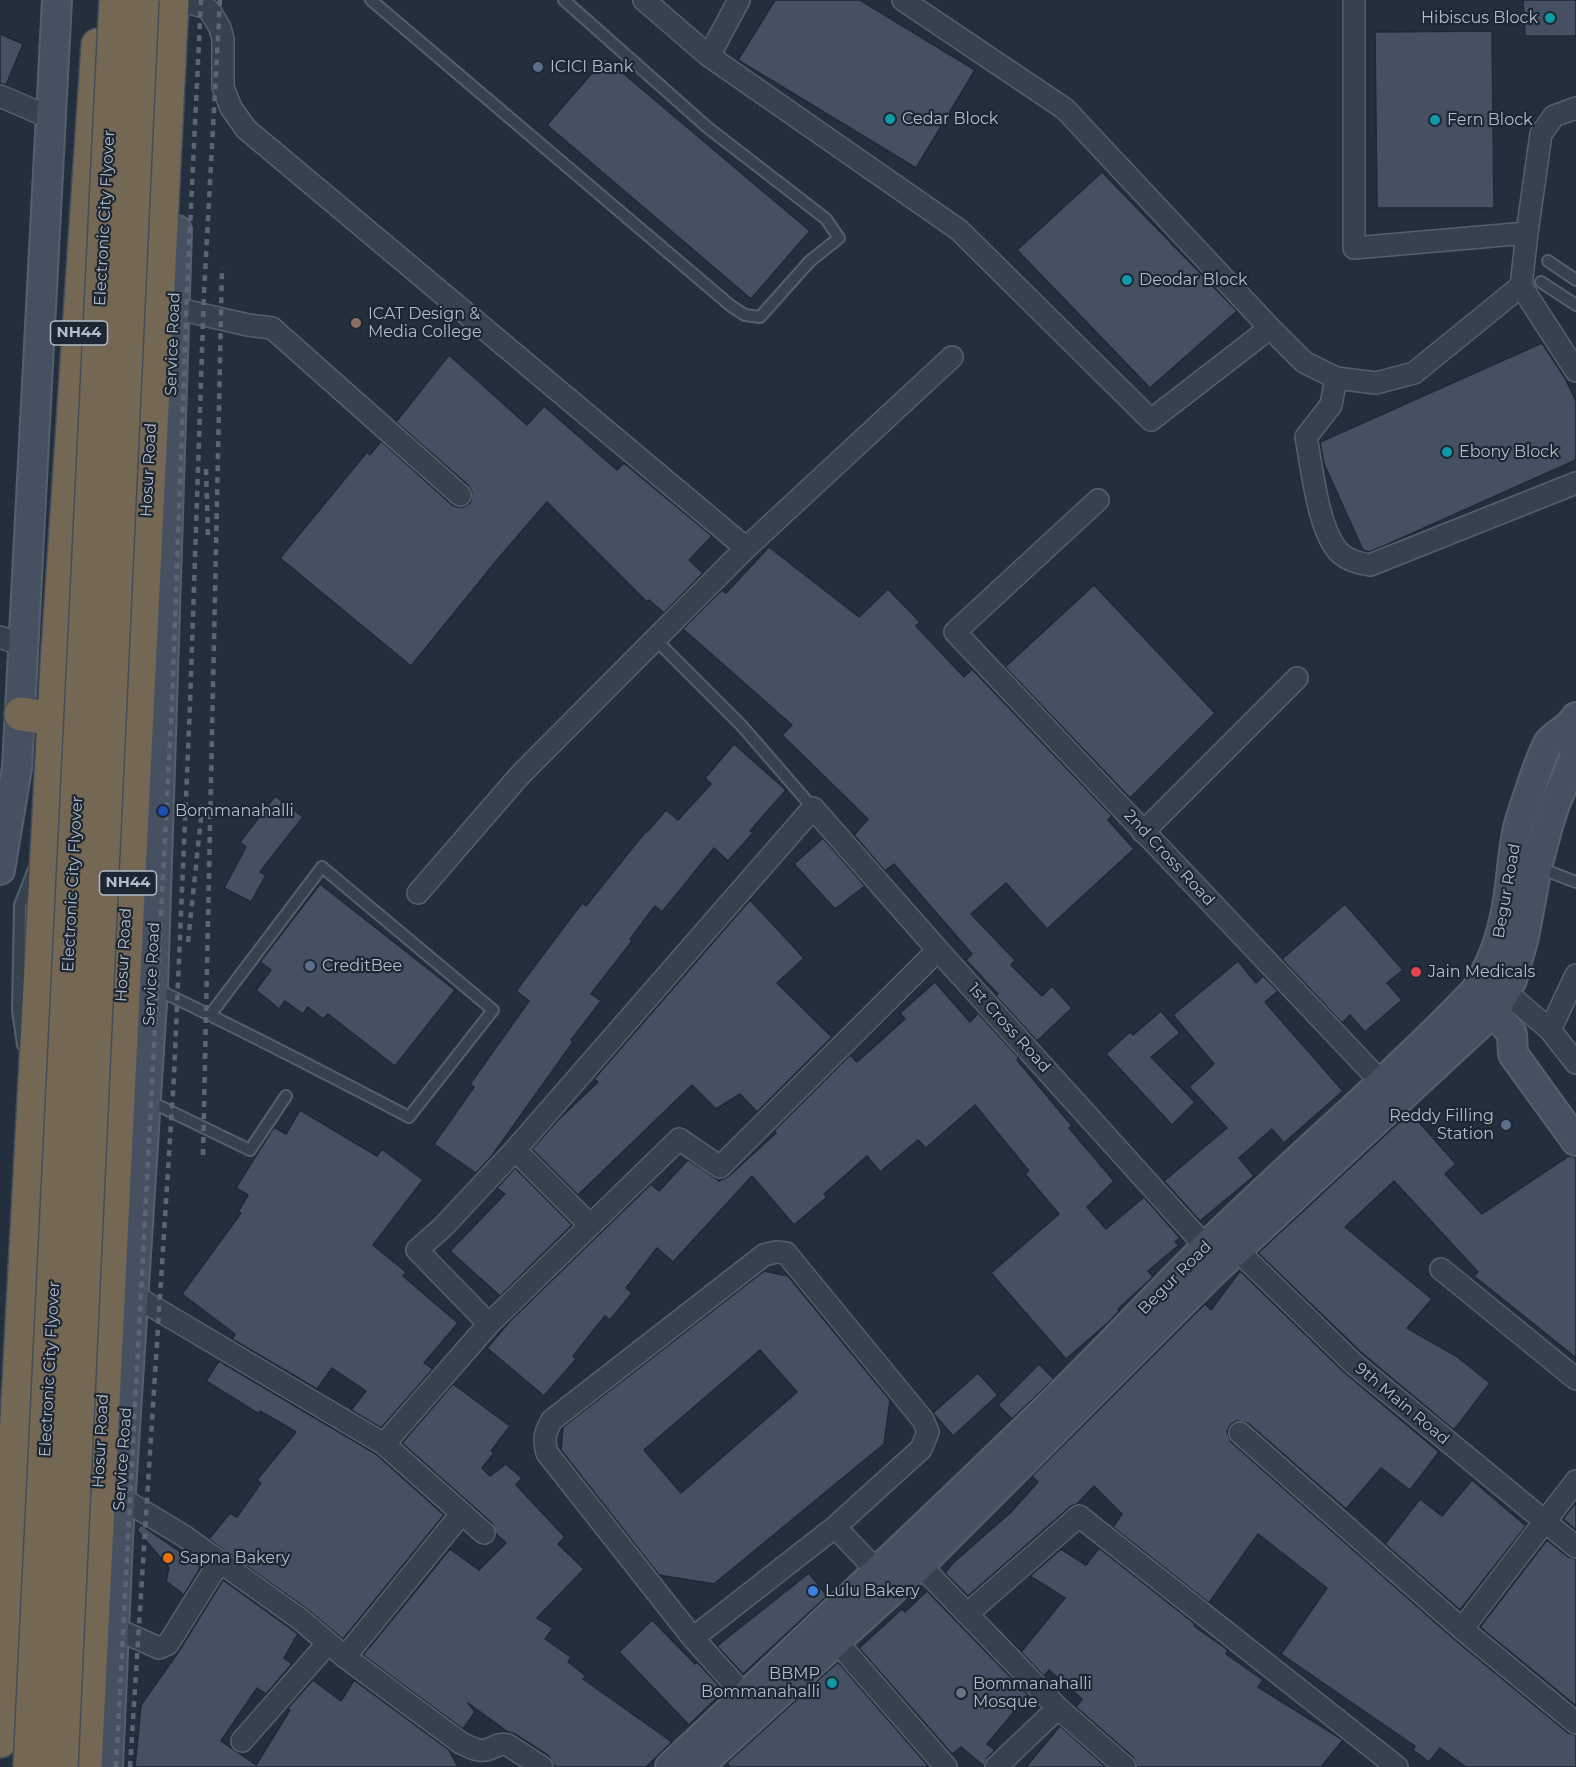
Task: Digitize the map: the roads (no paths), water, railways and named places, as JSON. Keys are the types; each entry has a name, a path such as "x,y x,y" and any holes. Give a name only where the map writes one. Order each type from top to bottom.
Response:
{"highway":[{"name":"NH44","path":"0,1741 55,719 101,0"},
{"name":"Electronic City Flyover","path":"30,1767 116,0"},
{"name":"Electronic City Flyover","path":"61,1767 142,0"},
{"name":"Hosur Road","path":"85,1767 181,1"},
{"path":"21,714 55,719"}],"street":[{"path":"0,870 18,768 21,714 13,641 51,118 57,0"},
{"path":"644,0 709,56 959,230 1151,420 1270,328"},
{"path":"709,56 739,0"},
{"path":"903,0 1065,109 1304,362 1336,378 1376,384 1414,373 1531,284"},
{"path":"1354,0 1354,248 1527,233"},
{"path":"181,1 204,7 210,11 220,28 223,39 223,87 231,108 246,129 746,548"},
{"name":"Service Road","path":"108,1767 121,1498 153,987 181,1"},
{"path":"0,96 51,118"},
{"path":"1576,108 1554,116 1541,134 1527,233 1531,284 1576,371"},
{"path":"174,308 272,328 460,495"},
{"path":"418,893 520,775 655,639 746,548 952,357"},
{"path":"1336,378 1331,405 1306,437 1324,530 1341,553 1352,561 1370,565 1576,483"},
{"name":"2nd Cross Road","path":"1098,500 956,632 1383,1084"},
{"path":"1143,831 1297,678"},
{"name":"Begur Road","path":"698,1767 920,1565 1237,1250 1500,1002 1512,981 1524,937 1537,867 1555,804 1575,758 1573,722"},
{"name":"Begur Road","path":"670,1767 878,1572 1043,1412 1206,1247 1301,1155 1383,1084 1476,989 1501,935 1508,904 1518,828 1526,803 1548,743 1573,722"},
{"path":"489,1324 417,1250 443,1227 515,1150 813,808"},
{"name":"1st Cross Road","path":"813,808 1206,1247"},
{"path":"384,1444 489,1324 679,1139 720,1167 938,950"},
{"path":"1550,1030 1576,975"},
{"path":"1476,989 1550,1030 1576,1063"},
{"path":"1500,1002 1512,1034 1514,1054 1576,1141"},
{"path":"1512,1034 1529,1041 1576,1111"},
{"path":"515,1150 590,1224"},
{"name":"9th Main Road","path":"1237,1250 1353,1363 1576,1547"},
{"path":"693,1638 835,1527 921,1449 928,1432 923,1420 786,1253 776,1252 764,1255 552,1420 544,1441 547,1453 693,1638 745,1696"},
{"path":"1441,1269 1576,1379"},
{"path":"133,1295 384,1444 483,1533"},
{"path":"1240,1433 1462,1629 1576,1723"},
{"path":"1462,1629 1576,1481"},
{"path":"121,1498 184,1536 300,1619 345,1657 461,1743 479,1750 490,1749 502,1744 508,1745 542,1767"},
{"path":"345,1657 462,1513"},
{"path":"967,1614 1080,1516 1397,1767"},
{"path":"835,1527 878,1572"},
{"path":"114,1628 159,1648 168,1644 220,1562"},
{"path":"920,1565 1058,1708 1125,1767"},
{"path":"837,1642 946,1767"},
{"path":"242,1741 328,1643"},
{"path":"996,1767 1058,1708"}],"lane":[{"path":"371,0 731,306 745,315 760,317 810,261 839,238 826,219 707,127 564,0"},
{"path":"1548,261 1576,280"},
{"path":"1531,284 1576,305"},
{"path":"655,639 742,726 813,808"},
{"path":"153,987 409,1117 493,1010 322,867 210,1015"},
{"path":"1537,867 1576,882"},
{"path":"145,1099 249,1150 286,1096"}],"railway":[{"path":"116,1767 172,705 187,290 201,0"},
{"path":"130,1767 174,1076 190,705 204,292 220,0"},
{"path":"203,1155 222,267"},
{"path":"206,469 208,535"},
{"path":"188,942 203,799"}],"place":[{"name":"Hibiscus Block","path":"1550,18"},
{"name":"ICICI Bank","path":"538,67"},
{"name":"Cedar Block","path":"890,119"},
{"name":"Fern Block","path":"1435,120"},
{"name":"Deodar Block","path":"1127,280"},
{"name":"ICAT Design & Media College","path":"356,323"},
{"name":"Ebony Block","path":"1447,452"},
{"name":"Bommanahalli","path":"163,811"},
{"name":"CreditBee","path":"310,966"},
{"name":"Jain Medicals","path":"1416,972"},
{"name":"Reddy Filling Station","path":"1506,1125"},
{"name":"Sapna Bakery","path":"168,1558"},
{"name":"Lulu Bakery","path":"813,1591"},
{"name":"BBMP Bommanahalli","path":"832,1683"},
{"name":"Bommanahalli Mosque","path":"961,1693"}]}
